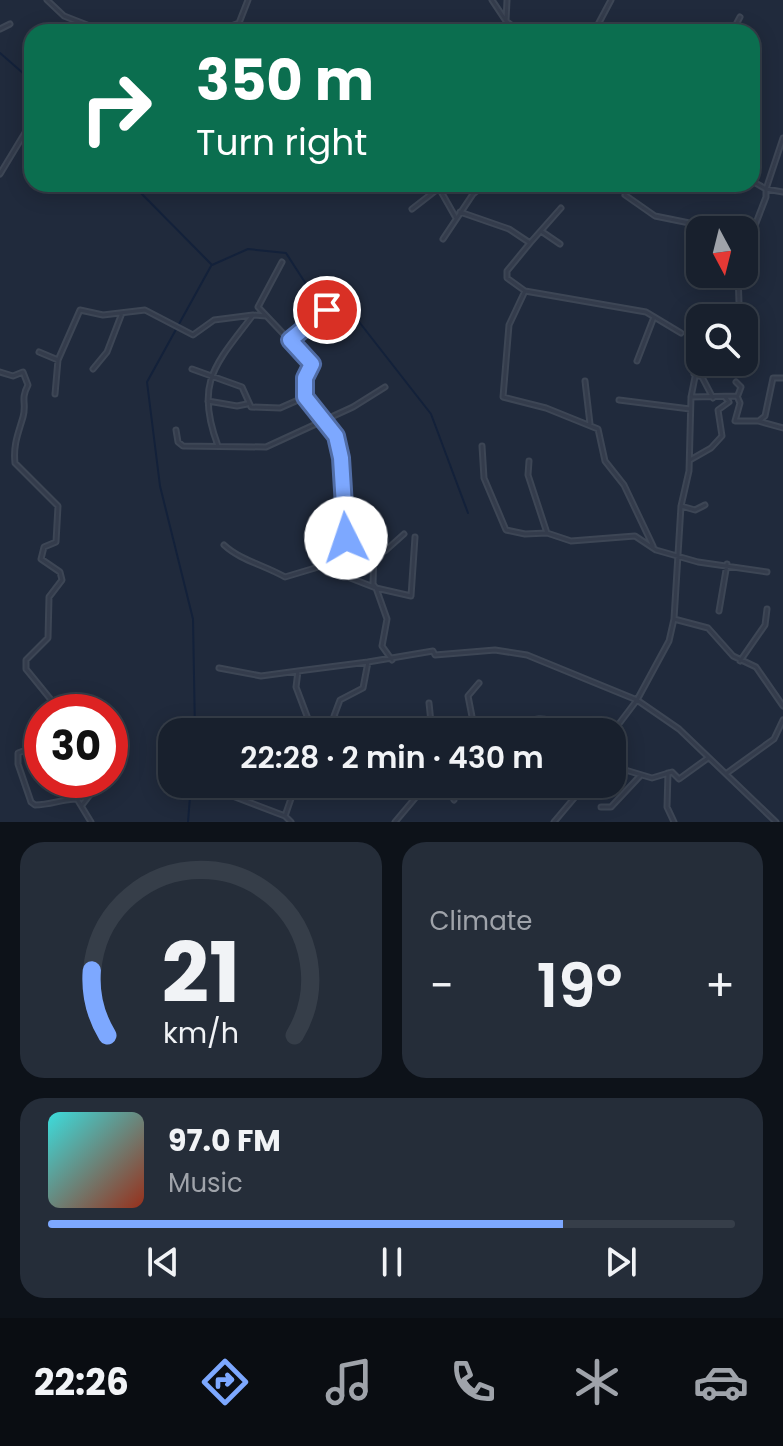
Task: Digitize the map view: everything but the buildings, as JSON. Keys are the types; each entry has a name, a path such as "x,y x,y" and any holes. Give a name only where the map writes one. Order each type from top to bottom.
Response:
{"street":[{"path":"47,0 64,16 84,24"},
{"path":"239,23 248,0"},
{"path":"492,0 510,24"},
{"path":"506,21 507,0"},
{"path":"598,24 611,0"},
{"path":"736,24 740,17"},
{"path":"0,29 10,24"},
{"path":"0,174 24,134"},
{"path":"755,216 783,138"},
{"path":"760,186 783,192"},
{"path":"412,209 434,192"},
{"path":"441,192 456,218"},
{"path":"443,239 460,212 478,192"},
{"path":"625,195 655,216 686,222"},
{"path":"561,208 507,274 513,285 525,291 646,312 681,333"},
{"path":"460,212 509,229 530,243"},
{"path":"541,231 560,244"},
{"path":"282,262 258,307 312,364 305,378 305,397 336,436 341,458 346,528 345,560 340,574"},
{"path":"525,291 509,325 503,397 590,424 603,437 605,461 624,485 656,550"},
{"path":"55,394 58,360 80,310 92,315 153,312 193,335 214,320 266,316"},
{"path":"290,340 327,310"},
{"path":"93,369 107,352 122,313"},
{"path":"218,446 206,389 211,375 253,315"},
{"path":"637,361 654,317"},
{"path":"39,352 58,360"},
{"path":"192,369 242,387 247,404"},
{"path":"0,372 13,376 23,372 28,385 22,396 24,414 16,435 15,463 58,506 56,542 44,547 41,559 60,572 62,580 49,597 48,638 26,660 26,669 46,694"},
{"path":"623,718 637,700 669,641 674,619 681,506 690,460 694,376"},
{"path":"699,376 714,399"},
{"path":"758,421 765,416 773,378 783,378"},
{"path":"585,381 590,424"},
{"path":"736,382 741,387 735,421 758,421 783,428"},
{"path":"176,430 178,442 183,446 266,447 353,407 385,387"},
{"path":"691,397 714,399 732,395 739,399"},
{"path":"208,401 271,409 305,397"},
{"path":"690,460 711,448 722,436 718,410 729,402 725,397"},
{"path":"619,400 690,409"},
{"path":"482,446 484,478 502,526 525,534 547,533 571,541 635,536 656,550 698,562 767,572"},
{"path":"529,461 528,475 547,533"},
{"path":"681,506 695,510 705,505"},
{"path":"392,660 382,646 387,619 373,584 374,552 385,551 404,534"},
{"path":"224,545 237,557 255,560 285,577 325,565 376,588 411,596 415,537"},
{"path":"719,611 727,564"},
{"path":"740,661 765,625 767,609"},
{"path":"674,619 708,628 740,661 760,671 783,706"},
{"path":"219,668 261,676 392,660 433,651 435,655 508,651 550,663 624,698 637,700 679,729 726,775 752,795 776,822"},
{"path":"336,718 340,700 363,688 368,662"},
{"path":"298,671 296,687 308,718"},
{"path":"472,718 468,696 479,683"},
{"path":"429,703 431,718"},
{"path":"726,775 736,763 774,739 783,720"},
{"path":"24,751 18,753 18,764 24,782"},
{"path":"626,771 652,778 672,772 679,779 708,758"},
{"path":"668,773 667,807 674,822"},
{"path":"601,807 611,807 640,776"},
{"path":"30,798 35,805 55,805 64,799 77,799 91,822"},
{"path":"82,805 87,798"},
{"path":"238,798 285,816 291,822"},
{"path":"285,816 291,798"},
{"path":"395,822 416,798"},
{"path":"554,822 574,798"}],"waterway":[{"path":"0,53 24,74"},
{"path":"140,192 212,265 248,249 286,253 306,284 349,309 431,414 468,513"},
{"path":"195,718 193,619 160,486 147,382 211,266"},
{"path":"188,822 190,798"}],"route":[{"path":"327,310 319,313 290,340 312,364 305,378 305,397 336,436 341,458 346,538"}]}
